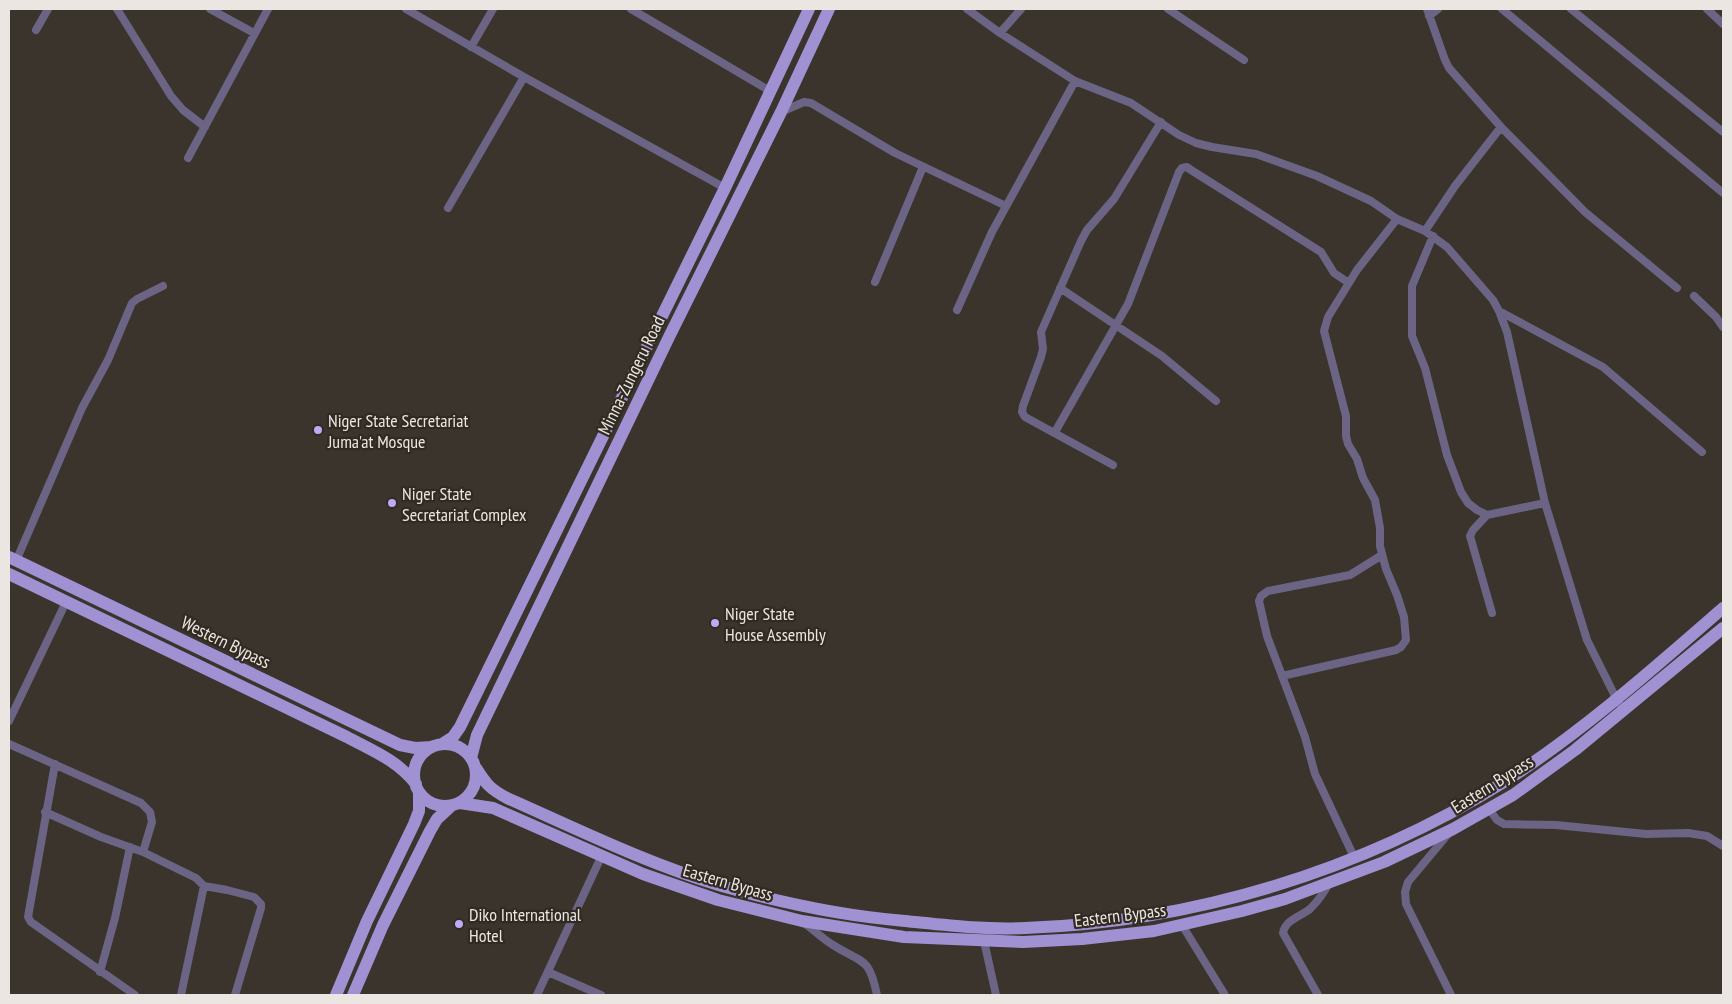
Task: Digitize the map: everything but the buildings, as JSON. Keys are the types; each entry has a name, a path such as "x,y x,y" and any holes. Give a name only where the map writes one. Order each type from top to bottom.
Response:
{"main road":[{"name":"Minna-Zungeru Road","path":"437,746 453,737 460,728 725,188 809,9"},
{"name":"Minna-Zungeru Road","path":"474,763 477,735 669,337 781,112 829,9"},
{"path":"654,330 669,337"},
{"name":"Western Bypass","path":"12,559 400,745 415,748 437,746"},
{"name":"Western Bypass","path":"9,574 396,763 407,773 417,788"},
{"name":"Eastern Bypass","path":"474,763 485,784 491,789 507,798 648,861 722,886 805,906 888,920 938,926 1022,928 1080,925 1154,916 1238,897 1279,885 1388,843 1445,815 1504,781 1566,738 1723,608"},
{"name":"Eastern Bypass","path":"456,804 493,808 643,874 718,900 802,921 904,937 1022,942 1082,939 1154,930 1242,911 1285,898 1384,862 1453,829 1513,794 1575,750 1723,628"},
{"path":"336,995 367,920 419,811 414,773 417,762 423,754 437,746 453,745 464,750 474,763 476,778 474,788 468,797 437,819 383,925 353,995"},
{"path":"417,788 426,799 434,804 442,806 456,804"}],"street":[{"path":"36,30 48,9"},
{"path":"117,9 171,96 183,110 205,127"},
{"path":"210,9 254,34"},
{"path":"188,158 268,9"},
{"path":"406,9 524,77 725,188"},
{"path":"471,47 493,9"},
{"path":"631,9 770,91"},
{"path":"967,9 1000,33 1075,81 1131,103 1180,135 1196,143 1256,154 1317,176 1371,201 1397,219 1425,231 1447,247 1472,274 1499,310 1506,332 1545,503 1587,640 1624,711"},
{"path":"1000,33 1021,9"},
{"path":"1168,9 1244,60"},
{"path":"1438,9 1428,13 1449,68 1501,127 1585,212 1677,288"},
{"path":"1502,9 1723,193"},
{"path":"1572,9 1723,132"},
{"path":"1707,9 1723,24"},
{"path":"448,208 524,77"},
{"path":"957,310 992,232 1075,81"},
{"path":"781,112 804,102 811,103 895,153 1006,206"},
{"path":"1113,465 1025,417 1022,412 1022,406 1041,357 1043,349 1041,332 1081,240 1087,230 1114,199 1161,122"},
{"path":"1425,231 1455,186 1501,127"},
{"path":"875,282 923,167"},
{"path":"1055,432 1128,304 1182,168 1187,167 1192,170 1321,252 1334,273 1349,283"},
{"path":"1282,676 1396,650 1406,640 1404,617 1397,594 1386,569 1380,546 1377,507 1371,490 1363,478 1348,444 1346,416 1324,331 1328,317 1349,283 1397,219"},
{"path":"1433,236 1412,286 1412,336 1414,345 1425,368 1447,455 1461,492 1468,503 1476,510 1487,515"},
{"path":"12,559 82,408 108,360 132,303 163,286"},
{"path":"1060,288 1162,356 1216,402"},
{"path":"1694,296 1716,317 1723,327"},
{"path":"1499,310 1603,367 1702,452"},
{"path":"1492,613 1470,536 1487,515 1545,503"},
{"path":"1354,857 1315,774 1305,736 1266,636 1259,601 1261,596 1268,591 1350,575 1382,555"},
{"path":"9,721 66,602"},
{"path":"9,744 147,808 152,817 152,822 143,852"},
{"path":"54,764 28,917 31,922 135,995"},
{"path":"1488,809 1504,824 1556,824 1646,834 1688,833 1707,836 1723,846"},
{"path":"45,812 101,837 143,852 196,878 204,886 254,897 261,904 262,908 234,995"},
{"path":"1451,995 1406,904 1405,892 1408,882 1453,829"},
{"path":"100,972 115,918 130,848"},
{"path":"537,995 601,857"},
{"path":"1318,995 1283,932 1287,924 1308,910 1320,898 1329,883"},
{"path":"181,995 204,886"},
{"path":"802,921 832,944 868,966 873,975 877,995"},
{"path":"1182,924 1225,995"},
{"path":"984,941 996,995"},
{"path":"548,972 600,995"}],"place":[{"name":"Niger State Secretariat Juma'at Mosque","path":"318,430"},
{"name":"Niger State Secretariat Complex","path":"392,503"},
{"name":"Niger State House Assembly","path":"715,623"},
{"name":"Diko International Hotel","path":"459,924"}]}
